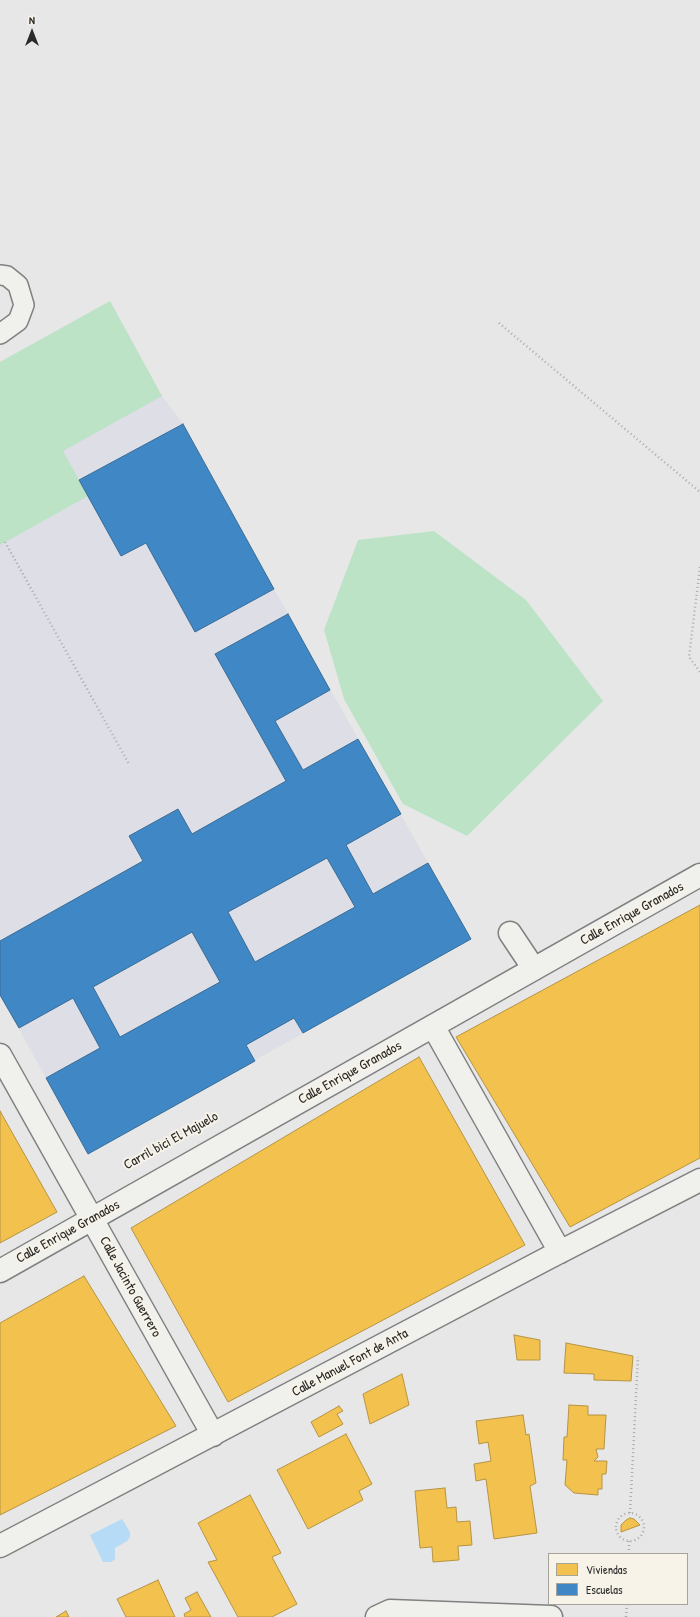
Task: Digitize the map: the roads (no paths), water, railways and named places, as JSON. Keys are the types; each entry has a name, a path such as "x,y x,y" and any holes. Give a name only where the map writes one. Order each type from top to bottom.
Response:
{"street":[{"name":"Calle Enrique Granados","path":"0,1271 700,875"},
{"path":"510,933 534,969"},
{"path":"433,1026 560,1252"},
{"name":"Calle Jacinto Guerrero","path":"0,1055 213,1435"},
{"name":"Calle Manuel Font de Anta","path":"0,1546 700,1180"},
{"path":"377,1617 390,1611 551,1617"}],"lane":[{"path":"0,275 7,276 18,285 24,305 18,322 0,334"}],"water":[{"path":"122,1519 130,1532 130,1537 127,1541 115,1548 115,1559 111,1562 103,1562 90,1535"}]}
